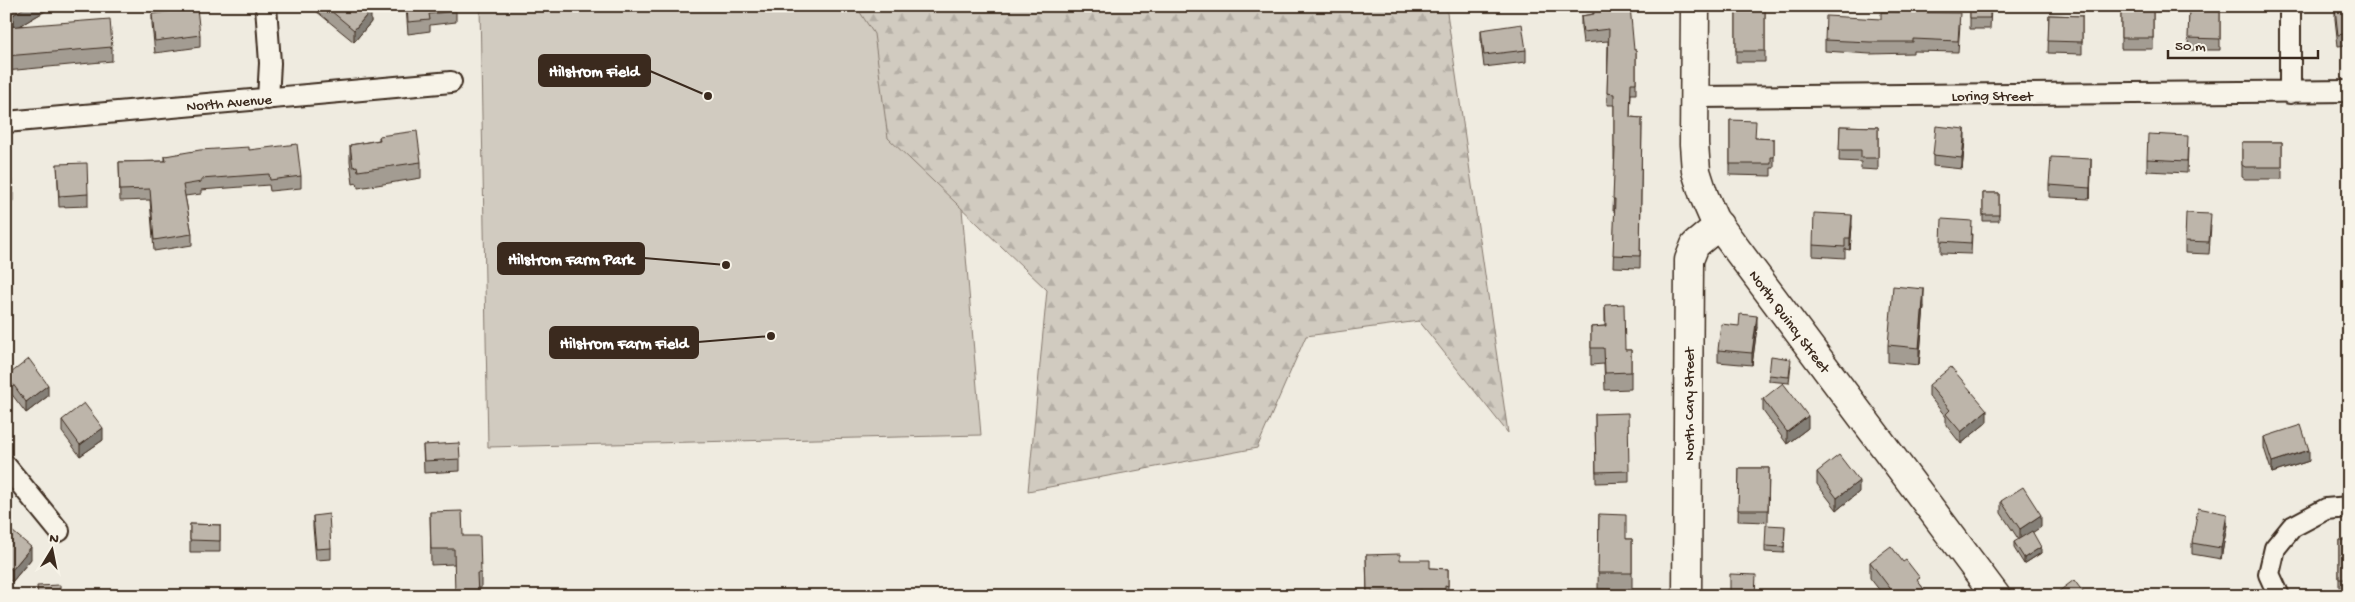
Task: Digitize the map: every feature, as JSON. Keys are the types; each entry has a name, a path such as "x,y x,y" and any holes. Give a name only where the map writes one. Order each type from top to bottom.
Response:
{"main road":[{"name":"North Quincy Street","path":"1695,6 1694,144 1696,171 1704,196 1719,225 1996,596"},
{"name":"North Cary Street","path":"1687,596 1689,260 1695,245 1719,225"}],"street":[{"path":"266,6 270,63 268,99"},
{"path":"2290,6 2290,92"},
{"name":"North Avenue","path":"6,122 451,82"},
{"name":"Loring Street","path":"1694,97 2349,91"},
{"path":"6,466 59,531"},
{"path":"2279,596 2270,574 2275,548 2292,526 2326,509 2349,507"}],"green space":[{"path":"480,6 945,6 981,435 488,447"},
{"path":"856,6 1446,6 1508,433 1419,321 1306,336 1257,448 1028,491 1047,290 888,138 874,34"}],"building":[{"path":"12,6 27,6 13,15"},
{"path":"325,6 366,6 371,10 354,30"},
{"path":"407,6 456,6 456,11 429,14 430,20 408,22"},
{"path":"1593,6 1630,6 1634,50 1636,50 1636,83 1631,83 1630,117 1642,118 1640,256 1613,255 1615,148 1614,94 1607,93 1609,29 1583,32 1581,16 1594,14"},
{"path":"1736,6 1765,6 1765,51 1736,51"},
{"path":"1970,6 1990,6 1990,18 1970,18"},
{"path":"2349,6 2349,33 2338,35 2335,8"},
{"path":"197,8 200,35 155,41 152,14"},
{"path":"2121,9 2153,9 2153,38 2121,38"},
{"path":"2189,10 2220,11 2220,39 2188,38"},
{"path":"1881,12 1960,13 1958,41 1913,39 1913,42 1870,42 1825,40 1826,16 1881,19"},
{"path":"2049,15 2082,16 2082,42 2048,41"},
{"path":"110,19 112,47 6,56 6,27"},
{"path":"1522,24 1526,50 1484,55 1481,30"},
{"path":"1730,120 1756,121 1755,138 1774,139 1774,157 1771,157 1771,164 1730,164"},
{"path":"1840,126 1878,127 1878,158 1861,158 1861,150 1839,150"},
{"path":"1936,126 1965,129 1962,158 1933,155"},
{"path":"417,131 421,162 358,171 357,166 353,167 350,145 380,140 379,136"},
{"path":"2148,134 2188,136 2187,161 2147,159"},
{"path":"2242,142 2282,142 2282,167 2245,167 2242,165"},
{"path":"297,144 301,176 270,180 269,174 201,179 201,182 183,185 192,234 154,240 150,189 120,190 119,162 166,161 165,156 200,150 249,147 249,150"},
{"path":"2051,157 2091,159 2090,188 2049,185"},
{"path":"9,160 13,190 6,191 6,161"},
{"path":"87,163 88,194 59,196 57,164"},
{"path":"1983,193 1999,193 1999,215 1983,215"},
{"path":"1814,213 1852,215 1850,238 1845,238 1845,247 1813,245"},
{"path":"2186,213 2211,214 2209,242 2185,241"},
{"path":"1942,219 1972,221 1971,243 1941,241"},
{"path":"1893,286 1924,289 1919,348 1888,345"},
{"path":"1624,304 1625,350 1631,350 1631,372 1605,373 1604,348 1591,348 1591,327 1606,326 1605,305"},
{"path":"1740,314 1757,316 1752,353 1718,350 1721,324 1739,326"},
{"path":"1771,356 1791,359 1789,377 1769,375"},
{"path":"29,359 48,385 26,402 7,376"},
{"path":"1951,367 1987,410 1961,432 1946,414 1950,410 1929,385"},
{"path":"1783,383 1808,416 1787,432 1763,399"},
{"path":"84,403 103,428 80,445 62,420"},
{"path":"1628,413 1629,471 1596,472 1595,414"},
{"path":"2301,425 2309,450 2272,462 2264,437"},
{"path":"459,443 460,459 424,461 423,445"},
{"path":"1839,455 1859,481 1837,498 1817,472"},
{"path":"1739,468 1769,468 1768,510 1738,510"},
{"path":"2023,487 2041,515 2020,529 2001,501"},
{"path":"2198,508 2227,514 2221,548 2192,543"},
{"path":"462,511 463,536 480,536 481,573 477,573 478,596 455,596 454,549 431,549 430,512"},
{"path":"329,514 331,548 316,549 313,516"},
{"path":"1599,514 1626,515 1626,539 1632,539 1632,573 1598,573"},
{"path":"190,524 220,525 220,541 190,540"},
{"path":"1766,525 1785,526 1784,547 1765,546"},
{"path":"6,526 31,547 12,570 6,565"},
{"path":"2032,531 2041,547 2024,558 2014,542"},
{"path":"2339,540 2349,540 2349,579 2339,579"},
{"path":"1891,546 1903,562 1906,560 1920,578 1917,580 1929,596 1896,596 1870,562"},
{"path":"1400,554 1400,560 1430,560 1430,568 1448,569 1448,586 1445,585 1445,596 1422,596 1422,590 1367,592 1366,555"},
{"path":"1730,574 1756,575 1755,596 1730,596"},
{"path":"2074,580 2086,596 2054,595"},
{"path":"60,585 60,596 38,596 37,586"},
{"path":"563,594 563,596 520,596"},
{"path":"1158,594 1198,595 1198,596 1158,596"}],"place":[{"name":"Hilstrom Field","path":"708,96"},
{"name":"Hilstrom Farm Park","path":"726,265"},
{"name":"Hilstrom Farm Field","path":"771,336"}]}
